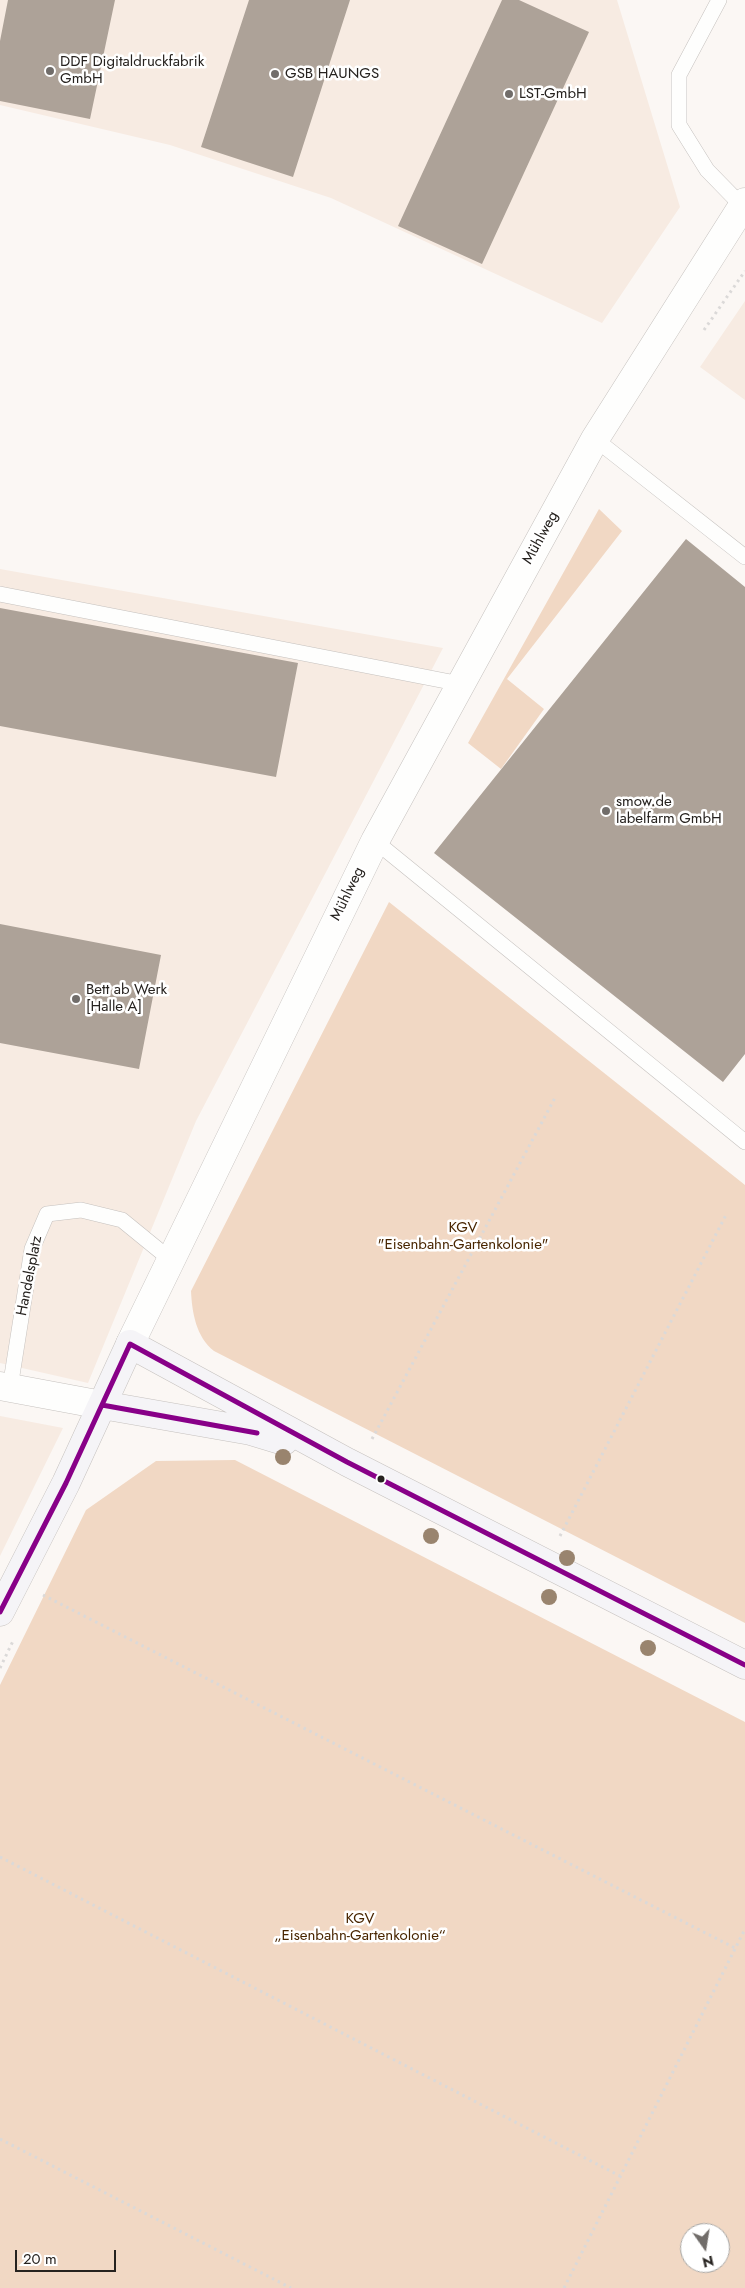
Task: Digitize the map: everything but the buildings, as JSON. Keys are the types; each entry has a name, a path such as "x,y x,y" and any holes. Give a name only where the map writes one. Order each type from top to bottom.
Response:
{"street":[{"name":"Mühlweg","path":"0,1612 66,1483 130,1344 374,842 595,439 744,204"},
{"path":"130,1344 347,1462 745,1665"},
{"path":"5,1387 251,1431 347,1462"}],"lane":[{"path":"719,0 679,75 679,125 707,170 744,204"},
{"path":"595,439 745,557"},
{"path":"0,594 461,684"},
{"path":"374,842 745,1142"},
{"name":"Handelsplatz","path":"5,1387 32,1249 47,1214 81,1210 122,1220 171,1260"}],"path":[{"path":"372,1441 556,1096"},
{"path":"560,1536 727,1213"},
{"path":"37,1593 735,1948"},
{"path":"0,1856 620,2176"},
{"path":"564,2288 745,1928"},
{"path":"0,2139 291,2288"}],"shaded area":[{"path":"0,0 617,0 680,207 602,323 331,198 170,145 0,105"},
{"path":"745,301 745,400 700,367"},
{"path":"0,569 443,648 196,1121 88,1383 0,1363"},
{"path":"0,1416 63,1428 0,1556"}],"green space":[{"path":"599,509 622,531 507,679 544,709 501,769 468,743"},
{"name":"KGV \"Eisenbahn-Gartenkolonie\"","path":"389,902 745,1185 745,1623 214,1351 203,1339 199,1331 192,1307 191,1291"},
{"name":"KGV „Eisenbahn-Gartenkolonie“","path":"235,1460 745,1722 745,2288 0,2288 0,1685 86,1510 156,1461"}],"transit line":[{"path":"0,1612 66,1483 130,1344 347,1462 745,1665"},
{"path":"102,1405 257,1433"}],"place":[{"name":"DDF Digitaldruckfabrik GmbH","path":"50,71"},
{"name":"GSB HAUNGS","path":"275,74"},
{"name":"LST-GmbH","path":"509,94"},
{"name":"smow.de labelfarm GmbH","path":"606,811"},
{"name":"Bett ab Werk [Halle A]","path":"76,999"}]}
